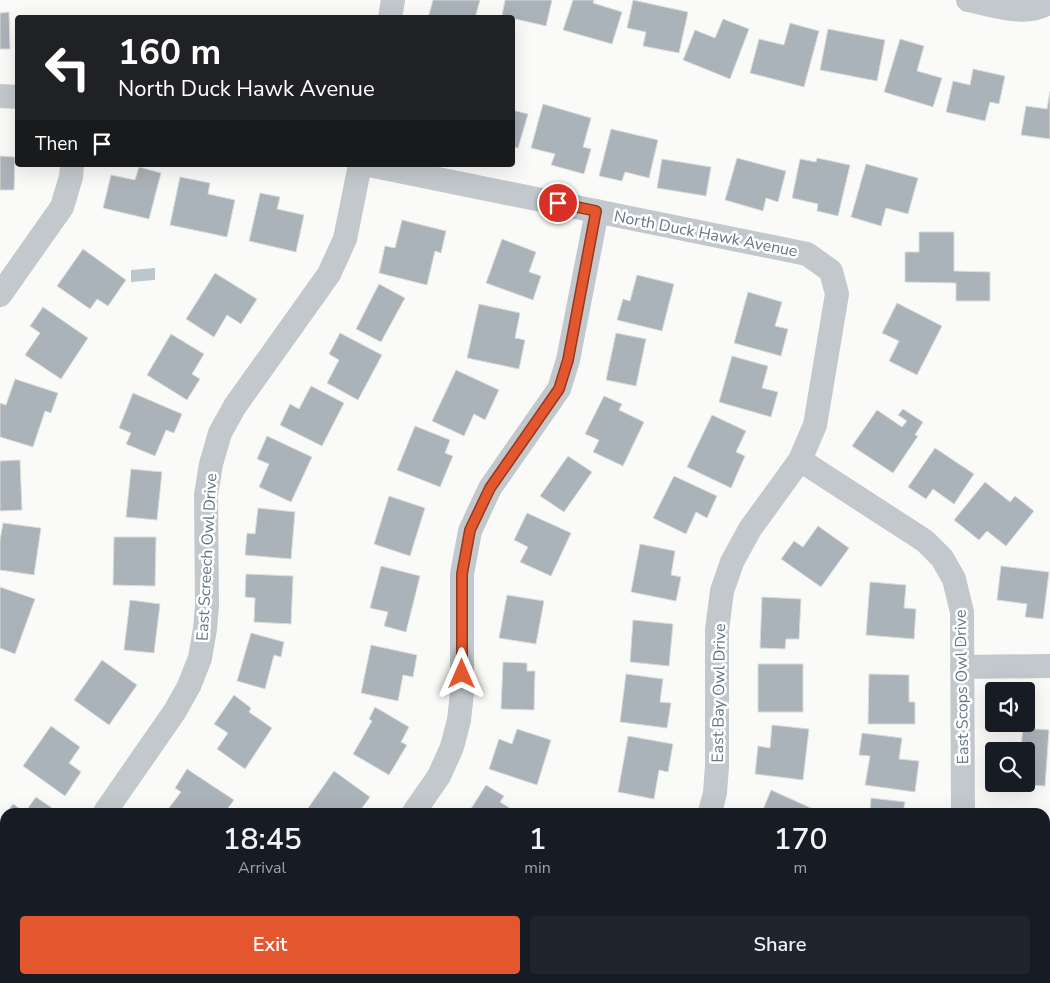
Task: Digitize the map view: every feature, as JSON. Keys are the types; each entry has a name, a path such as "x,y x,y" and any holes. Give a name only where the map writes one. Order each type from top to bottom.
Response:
{"street":[{"path":"390,15 393,0"},
{"path":"968,0 1020,10 1042,6"},
{"path":"0,96 15,97"},
{"path":"0,295 62,207 71,177 72,167"},
{"name":"East Screech Owl Drive","path":"108,808 175,711 189,686 200,658 207,605 206,495 211,464 220,434 235,406 329,274 345,239 360,167"},
{"name":"North Duck Hawk Avenue","path":"379,167 806,254 831,271"},
{"path":"417,808 439,776 452,747 459,720 462,694 462,574 470,530 490,488 559,389 568,360 596,211"},
{"name":"East Bay Owl Drive","path":"711,808 718,766 717,630 722,591 732,562 750,529 800,460 815,425 837,294 831,271"},
{"name":"East Scops Owl Drive","path":"800,460 925,541 942,558 954,579 962,612 963,808"},
{"path":"962,667 1050,666"}],"shaded area":[{"path":"155,268 155,280 131,282 131,270"}],"building":[{"path":"433,0 480,0 476,15 429,15"},
{"path":"505,0 552,0 546,26 515,19 515,15 502,15"},
{"path":"573,0 594,0 593,3 622,12 612,44 563,30"},
{"path":"633,0 688,12 679,53 643,46 646,32 627,28"},
{"path":"9,12 10,49 0,49 0,13"},
{"path":"723,19 749,29 730,79 683,60 695,30 715,38"},
{"path":"790,23 819,31 804,87 750,73 759,39 784,45"},
{"path":"828,29 885,40 877,81 820,70"},
{"path":"900,39 924,46 917,71 942,78 933,107 884,92"},
{"path":"973,69 1005,76 999,104 990,102 985,121 946,112 953,81 970,85"},
{"path":"1050,91 1050,139 1021,135 1026,106 1047,109"},
{"path":"543,104 591,118 583,147 591,149 584,174 551,165 555,154 531,148"},
{"path":"515,111 528,114 518,148 515,148"},
{"path":"611,129 658,140 649,178 625,172 622,181 599,176"},
{"path":"0,156 15,157 14,190 0,190"},
{"path":"737,158 786,171 778,202 766,198 763,211 725,200"},
{"path":"817,158 850,165 838,216 817,211 818,204 792,198 800,159 816,162"},
{"path":"662,159 711,167 706,196 657,188"},
{"path":"866,164 918,178 908,214 886,208 881,226 851,217"},
{"path":"139,167 161,173 149,219 103,208 111,175 135,180"},
{"path":"180,177 210,183 208,194 235,200 227,237 170,225"},
{"path":"260,193 280,197 277,209 304,215 296,252 249,241"},
{"path":"402,220 446,231 441,253 435,251 427,285 379,273 385,246 395,248"},
{"path":"919,232 954,232 954,271 990,272 990,301 956,301 956,283 905,282 905,252 919,252"},
{"path":"502,239 536,252 529,272 541,276 533,300 486,283"},
{"path":"83,249 126,280 108,306 97,299 90,309 57,286"},
{"path":"215,273 257,299 241,324 227,315 214,337 186,319"},
{"path":"637,275 674,284 662,331 617,320 623,299 630,301"},
{"path":"379,284 405,298 381,342 356,329"},
{"path":"748,292 782,302 775,326 788,329 781,356 734,343"},
{"path":"897,303 942,326 917,375 889,361 899,341 882,333"},
{"path":"479,304 520,313 515,338 525,340 519,369 467,358"},
{"path":"43,307 88,338 61,379 25,355 40,333 30,326"},
{"path":"340,333 382,355 358,400 327,383 339,360 329,354"},
{"path":"616,333 646,339 636,386 606,380"},
{"path":"171,334 204,354 192,374 200,379 187,400 147,375"},
{"path":"732,356 768,366 762,388 778,392 771,417 719,402"},
{"path":"456,370 499,390 485,420 474,414 464,436 432,421"},
{"path":"15,379 58,393 51,413 45,411 33,447 0,437 0,403 6,405"},
{"path":"311,386 344,403 322,446 280,425 290,404 299,409"},
{"path":"133,393 182,414 174,433 166,430 155,456 126,444 131,433 119,428"},
{"path":"604,396 622,404 619,410 644,422 623,466 593,452 599,440 585,434"},
{"path":"903,409 923,422 915,435 918,436 893,473 852,446 877,410 902,427 907,421 898,415"},
{"path":"712,415 746,431 736,452 745,456 731,488 687,467"},
{"path":"415,426 450,440 445,453 453,456 440,487 397,470"},
{"path":"267,436 312,457 291,502 259,487 269,464 257,459"},
{"path":"935,448 974,474 954,504 933,489 926,499 908,487"},
{"path":"568,456 592,472 564,512 540,496"},
{"path":"20,460 22,510 0,511 0,461"},
{"path":"131,469 162,472 157,520 126,517"},
{"path":"674,476 717,496 707,518 696,512 686,534 653,518"},
{"path":"985,482 1010,502 1015,496 1034,511 1006,546 987,531 979,540 954,520"},
{"path":"389,496 425,508 410,556 374,544"},
{"path":"258,508 295,512 291,559 245,555 247,533 255,534"},
{"path":"527,513 571,533 551,576 520,562 528,547 514,540"},
{"path":"3,523 41,528 34,575 0,570 0,540"},
{"path":"818,526 849,548 821,587 781,559 794,541 803,547"},
{"path":"114,537 156,537 155,586 113,585"},
{"path":"640,544 675,551 671,575 681,577 676,601 631,592"},
{"path":"381,566 420,576 406,632 384,626 388,612 370,608"},
{"path":"1001,566 1049,572 1043,619 1025,617 1027,604 997,600"},
{"path":"246,574 293,576 291,624 254,622 255,598 245,597"},
{"path":"870,582 906,585 904,608 916,609 914,639 866,635"},
{"path":"0,587 35,599 15,654 0,648"},
{"path":"507,595 544,601 536,644 499,638"},
{"path":"762,597 801,599 799,639 786,639 785,649 760,648"},
{"path":"130,600 160,604 154,653 124,650"},
{"path":"633,620 673,624 669,666 630,662"},
{"path":"251,633 284,642 281,657 274,655 265,689 237,681"},
{"path":"371,645 417,655 413,677 403,675 398,701 361,693"},
{"path":"102,660 137,685 109,725 74,700"},
{"path":"503,662 527,663 527,671 535,671 534,710 501,709"},
{"path":"758,664 803,664 803,712 758,712"},
{"path":"626,674 663,679 660,702 671,703 667,728 620,722"},
{"path":"869,674 909,675 909,702 915,702 915,724 868,724"},
{"path":"234,695 251,708 249,712 272,728 245,769 217,749 228,733 214,724"},
{"path":"375,707 409,727 401,742 407,745 389,775 353,754 372,721 369,719"},
{"path":"772,725 809,729 803,780 755,774 758,746 770,748"},
{"path":"51,726 80,747 69,763 81,772 65,796 23,766"},
{"path":"517,729 551,740 537,785 489,769 499,739 512,744"},
{"path":"1035,729 1049,730 1045,786 1035,785 1035,742 1022,742 1023,732 1035,732"},
{"path":"862,733 902,738 899,759 919,761 915,792 865,785 870,756 859,755"},
{"path":"628,736 673,744 668,772 659,770 654,799 618,792"},
{"path":"187,769 234,800 228,808 169,808 181,792 175,788"},
{"path":"334,771 370,797 362,808 308,808"},
{"path":"486,785 504,796 500,802 510,808 472,808"},
{"path":"771,790 811,808 764,808"},
{"path":"36,797 52,808 28,808"},
{"path":"871,798 905,802 904,808 870,808"},
{"path":"13,804 19,808 10,808"}],"route":[{"path":"462,674 462,574 470,530 490,488 559,389 568,360 596,211 558,203"}]}
